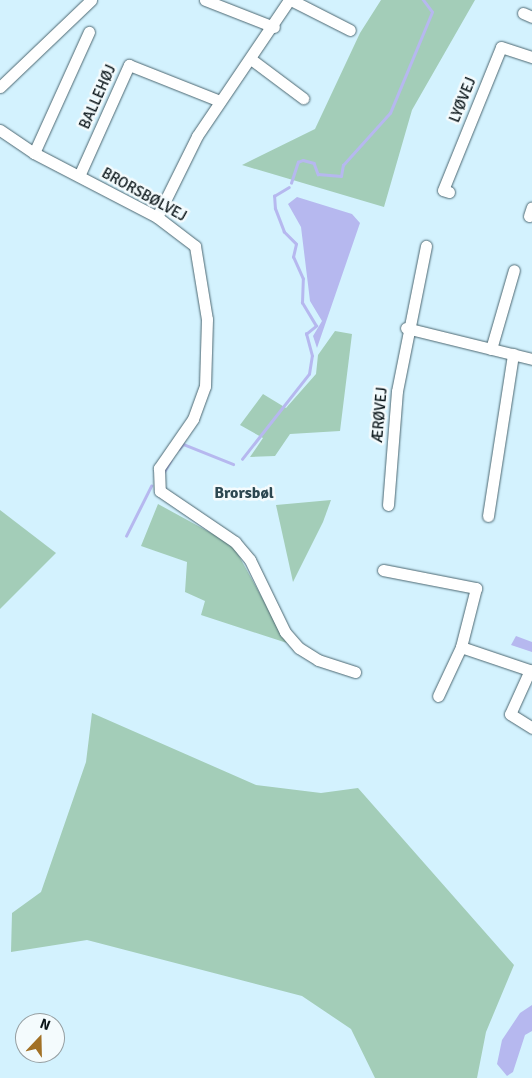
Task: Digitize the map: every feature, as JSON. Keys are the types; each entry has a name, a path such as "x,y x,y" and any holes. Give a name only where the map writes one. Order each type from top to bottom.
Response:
{"street":[{"path":"0,87 91,0"},
{"path":"205,0 274,27"},
{"path":"157,217 183,160 220,101 252,60 290,0 350,30"},
{"path":"34,153 89,32"},
{"name":"LYØVEJ","path":"449,192 443,190 501,47 532,57"},
{"path":"252,60 303,98"},
{"name":"BALLEHØJ","path":"80,176 129,65 220,101"},
{"name":"BRORSBØLVEJ","path":"0,130 34,153 157,217 195,246 208,347 202,400 159,468 160,491 235,542 250,560 285,632 299,648 318,660 356,672"},
{"name":"ÆRØVEJ","path":"388,505 406,328 426,246"},
{"path":"491,349 514,270"},
{"path":"406,328 532,359"},
{"path":"488,516 513,354"},
{"path":"383,570 476,588 461,647 438,696"},
{"path":"461,647 531,670 510,714 532,728"}],"green space":[{"path":"381,0 475,0 412,110 384,207 242,165 315,129 360,33"},
{"path":"335,331 352,334 340,431 290,434 275,456 250,457 263,438 240,425 263,394 286,408 316,374 318,355"},
{"path":"331,500 323,522 293,582 276,505"},
{"path":"158,504 233,545 287,643 201,615 205,601 185,592 187,562 141,546"},
{"path":"0,510 56,553 0,609"},
{"path":"92,713 256,785 321,793 358,788 514,965 486,1032 477,1078 375,1078 351,1029 302,996 87,940 11,952 12,913 41,892 86,762"}],"water":[{"path":"297,197 352,214 360,223 317,348 313,336 322,321 310,301 301,227 288,204"},
{"path":"516,636 532,642 532,652 511,645"},
{"path":"532,1005 532,1031 525,1035 513,1072 507,1076 497,1064 502,1040 520,1013"}],"waterway":[{"path":"291,183 298,162 303,160 314,163 318,174 341,176 343,165 390,113 432,12 423,0"},
{"path":"242,459 309,374 312,356 306,334 316,326 302,303 303,279 293,257 296,244 284,232 275,209 274,196 289,187"},
{"path":"179,449 183,444 233,464"},
{"path":"164,472 170,461"},
{"path":"126,536 151,486"}],"district":[{"name":"Brorsbøl","path":"244,493"}]}
